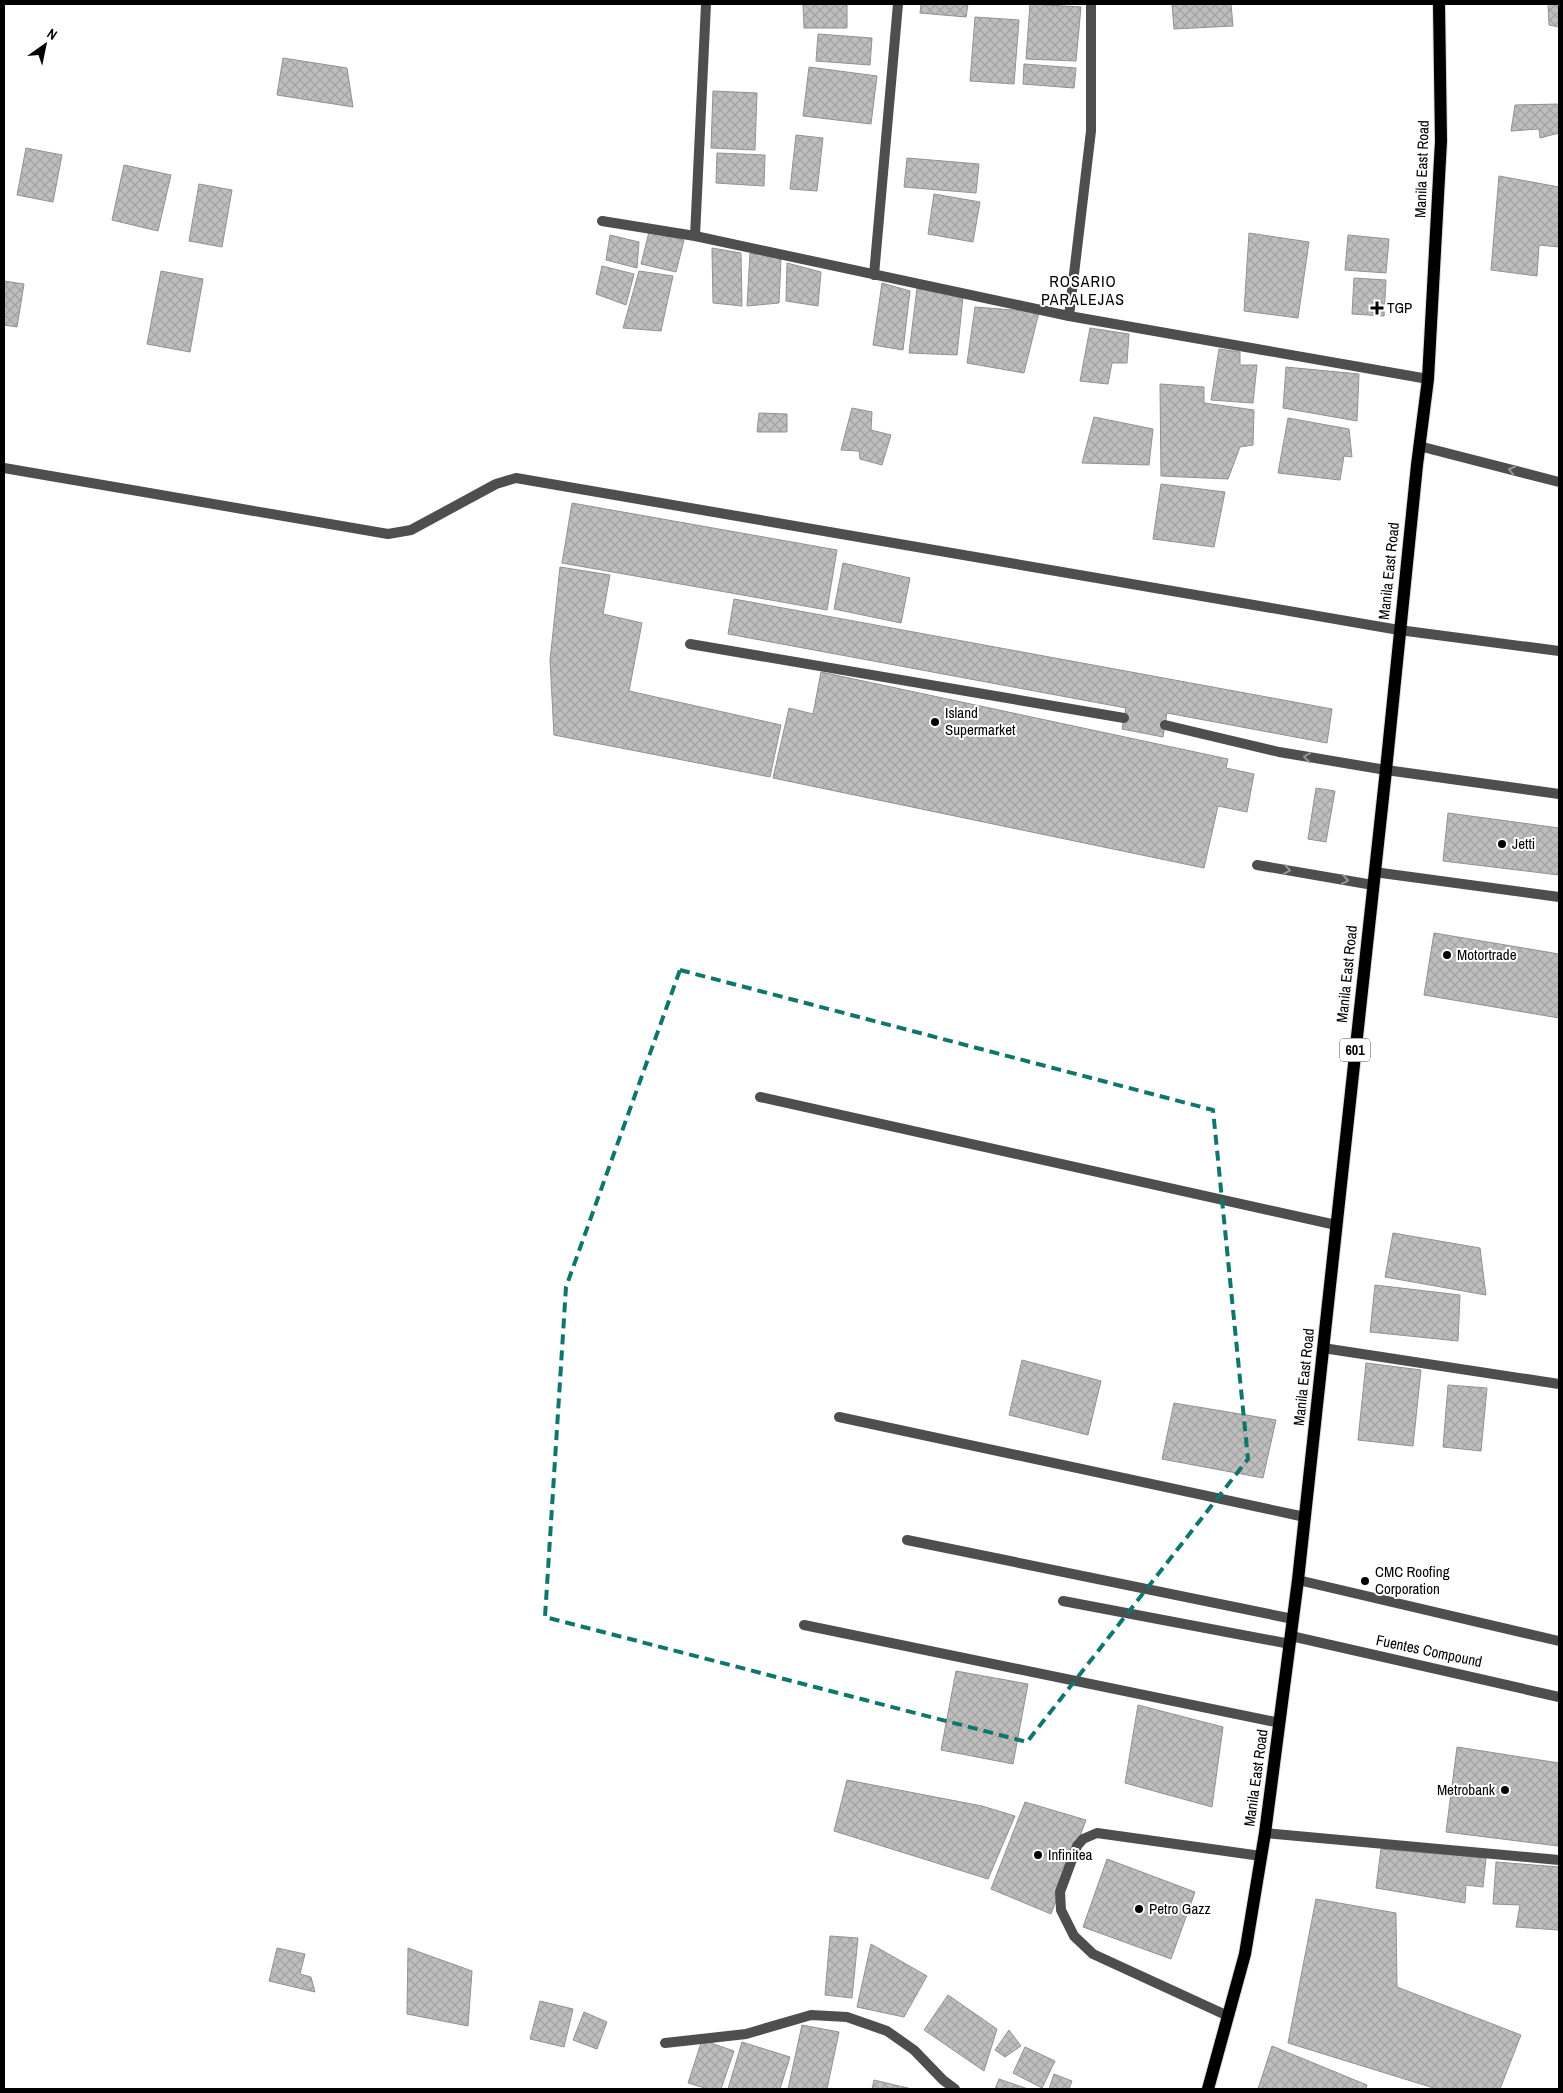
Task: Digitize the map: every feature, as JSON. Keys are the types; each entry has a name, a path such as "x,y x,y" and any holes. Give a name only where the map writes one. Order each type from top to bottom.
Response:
{"main road":[{"name":"Manila East Road","path":"1208,2089 1245,1954 1265,1833 1291,1640 1305,1517 1386,770 1399,630 1428,379 1441,141 1439,4"}],"street":[{"path":"695,236 706,4"},
{"path":"874,275 898,4"},
{"path":"1070,316 1091,131 1091,4"},
{"path":"602,220 695,236 1070,316 1428,379"},
{"path":"1419,446 1559,482"},
{"path":"4,468 388,534 411,530 496,484 516,478 1399,630 1559,650"},
{"path":"690,644 1124,718"},
{"path":"1165,725 1279,752 1336,762 1559,794"},
{"path":"1257,865 1373,885"},
{"path":"1374,872 1559,897"},
{"path":"760,1097 1336,1225"},
{"path":"1323,1348 1559,1384"},
{"path":"840,1417 1305,1517"},
{"path":"907,1540 1293,1619"},
{"path":"1298,1580 1559,1641"},
{"name":"Fuentes Compound","path":"1063,1601 1291,1640 1559,1697"},
{"path":"804,1625 1280,1723"},
{"path":"1228,2016 1093,1954 1074,1936 1066,1922 1061,1910 1060,1892 1077,1846 1083,1839 1097,1832 1261,1856"},
{"path":"1265,1833 1559,1860"},
{"path":"665,2043 746,2034 811,2015 847,2017 887,2031 914,2050 943,2080 955,2089"}],"highlighted area":[{"path":"680,970 1213,1110 1248,1459 1027,1742 545,1617 566,1287"}],"building":[{"path":"803,4 847,4 847,28 804,28"},
{"path":"921,4 968,4 966,17 920,13"},
{"path":"1030,4 1081,7 1076,61 1026,59"},
{"path":"1172,4 1231,4 1233,26 1174,29"},
{"path":"1548,4 1559,4 1559,27 1549,25"},
{"path":"975,17 1019,20 1014,84 970,81"},
{"path":"818,34 872,38 870,65 816,61"},
{"path":"283,58 347,68 353,107 277,95"},
{"path":"1024,64 1076,68 1074,88 1023,84"},
{"path":"809,67 877,76 871,124 803,116"},
{"path":"713,91 757,93 755,150 711,148"},
{"path":"1559,104 1559,133 1540,138 1539,129 1511,131 1515,105"},
{"path":"796,135 823,138 817,191 790,189"},
{"path":"26,148 62,155 53,202 17,195"},
{"path":"717,153 765,155 764,186 716,183"},
{"path":"907,158 979,164 976,193 904,187"},
{"path":"124,165 171,175 158,231 112,220"},
{"path":"1499,176 1559,187 1559,247 1539,245 1537,276 1491,270"},
{"path":"199,184 232,190 222,247 189,241"},
{"path":"934,194 980,202 973,242 928,234"},
{"path":"649,232 684,240 676,272 641,264"},
{"path":"1249,233 1309,242 1298,318 1244,311"},
{"path":"610,235 639,242 637,268 606,260"},
{"path":"1348,235 1389,239 1386,273 1345,270"},
{"path":"712,248 741,253 742,306 713,303"},
{"path":"750,253 781,258 779,303 747,306"},
{"path":"787,263 821,272 818,306 786,301"},
{"path":"602,266 634,274 626,305 596,294"},
{"path":"161,271 203,279 190,352 147,344"},
{"path":"639,271 673,276 661,331 623,328"},
{"path":"1354,278 1386,280 1384,316 1352,314"},
{"path":"4,281 24,284 17,327 4,325"},
{"path":"882,283 910,291 903,350 873,345"},
{"path":"917,288 963,297 957,355 909,353"},
{"path":"975,307 1039,312 1024,373 967,363"},
{"path":"1090,328 1129,334 1127,363 1112,363 1108,384 1080,381"},
{"path":"1219,349 1240,352 1240,365 1257,365 1253,403 1211,400"},
{"path":"1286,367 1359,374 1357,421 1283,408"},
{"path":"1160,384 1204,387 1204,403 1254,410 1253,445 1240,447 1228,479 1161,476"},
{"path":"852,408 872,412 871,430 891,435 882,465 860,459 859,451 841,450"},
{"path":"759,413 787,414 787,432 757,432"},
{"path":"1094,417 1153,429 1149,465 1082,463"},
{"path":"1288,418 1349,429 1352,457 1344,456 1340,480 1278,473"},
{"path":"1161,484 1225,492 1214,547 1153,539"},
{"path":"572,503 837,550 827,610 562,563"},
{"path":"843,563 910,578 901,623 834,609"},
{"path":"560,567 610,575 603,614 642,623 629,691 781,725 770,777 554,735 550,660"},
{"path":"734,599 1332,709 1327,743 1167,713 1163,737 1122,729 1126,708 728,634"},
{"path":"821,672 1228,759 1226,768 1254,774 1247,812 1218,806 1204,868 773,778 789,708 813,714"},
{"path":"1316,788 1335,791 1326,842 1308,839"},
{"name":"Jetti","path":"1448,813 1559,828 1559,875 1443,861"},
{"path":"1434,933 1559,954 1559,1018 1424,995"},
{"path":"1393,1233 1480,1248 1486,1295 1385,1277"},
{"path":"1375,1285 1460,1295 1458,1341 1370,1332"},
{"path":"1022,1360 1101,1381 1088,1435 1009,1415"},
{"path":"1366,1363 1421,1370 1413,1446 1358,1440"},
{"path":"1448,1385 1487,1388 1481,1451 1443,1447"},
{"path":"1174,1403 1276,1420 1263,1478 1162,1459"},
{"path":"956,1671 1028,1684 1013,1764 941,1750"},
{"path":"1138,1705 1223,1727 1212,1807 1125,1783"},
{"name":"Metrobank","path":"1457,1747 1559,1763 1558,1846 1446,1832"},
{"path":"847,1780 982,1806 1015,1816 988,1879 834,1831"},
{"path":"1025,1802 1086,1820 1051,1914 991,1889"},
{"path":"1381,1849 1486,1858 1483,1887 1466,1885 1465,1903 1376,1888"},
{"name":"Petro Gazz","path":"1107,1859 1195,1892 1171,1959 1083,1927"},
{"path":"1496,1862 1559,1867 1559,1930 1516,1927 1520,1905 1493,1904"},
{"path":"1316,1899 1396,1913 1397,1987 1521,2035 1500,2089 1437,2089 1288,2043"},
{"path":"830,1936 858,1938 852,1998 825,1995"},
{"path":"871,1944 927,1976 904,2017 857,2007"},
{"path":"277,1948 305,1954 300,1974 311,1977 315,1992 269,1981"},
{"path":"408,1948 472,1971 468,2026 407,2014"},
{"path":"948,1995 997,2029 984,2071 924,2030"},
{"path":"540,2001 573,2009 564,2047 530,2039"},
{"path":"584,2012 607,2022 597,2049 573,2040"},
{"path":"802,2025 839,2032 827,2089 788,2089"},
{"path":"1009,2030 1021,2046 1005,2057 995,2050"},
{"path":"702,2040 734,2051 721,2089 708,2089 688,2083"},
{"path":"742,2042 790,2057 780,2089 728,2089"},
{"path":"1272,2046 1367,2085 1366,2089 1258,2089"},
{"path":"1025,2047 1055,2061 1042,2088 1013,2073"},
{"path":"1054,2074 1072,2081 1069,2089 1049,2089"},
{"path":"999,2079 1028,2089 995,2089"},
{"path":"874,2080 912,2089 872,2089"}],"place":[{"name":"TGP","path":"1377,308"},
{"name":"Island Supermarket","path":"935,722"},
{"name":"Jetti","path":"1502,844"},
{"name":"Motortrade","path":"1447,955"},
{"name":"CMC Roofing Corporation","path":"1365,1581"},
{"name":"Metrobank","path":"1505,1790"},
{"name":"Infinitea","path":"1038,1855"},
{"name":"Petro Gazz","path":"1139,1909"}],"district":[{"name":"ROSARIO PARALEJAS","path":"1083,290"}]}
